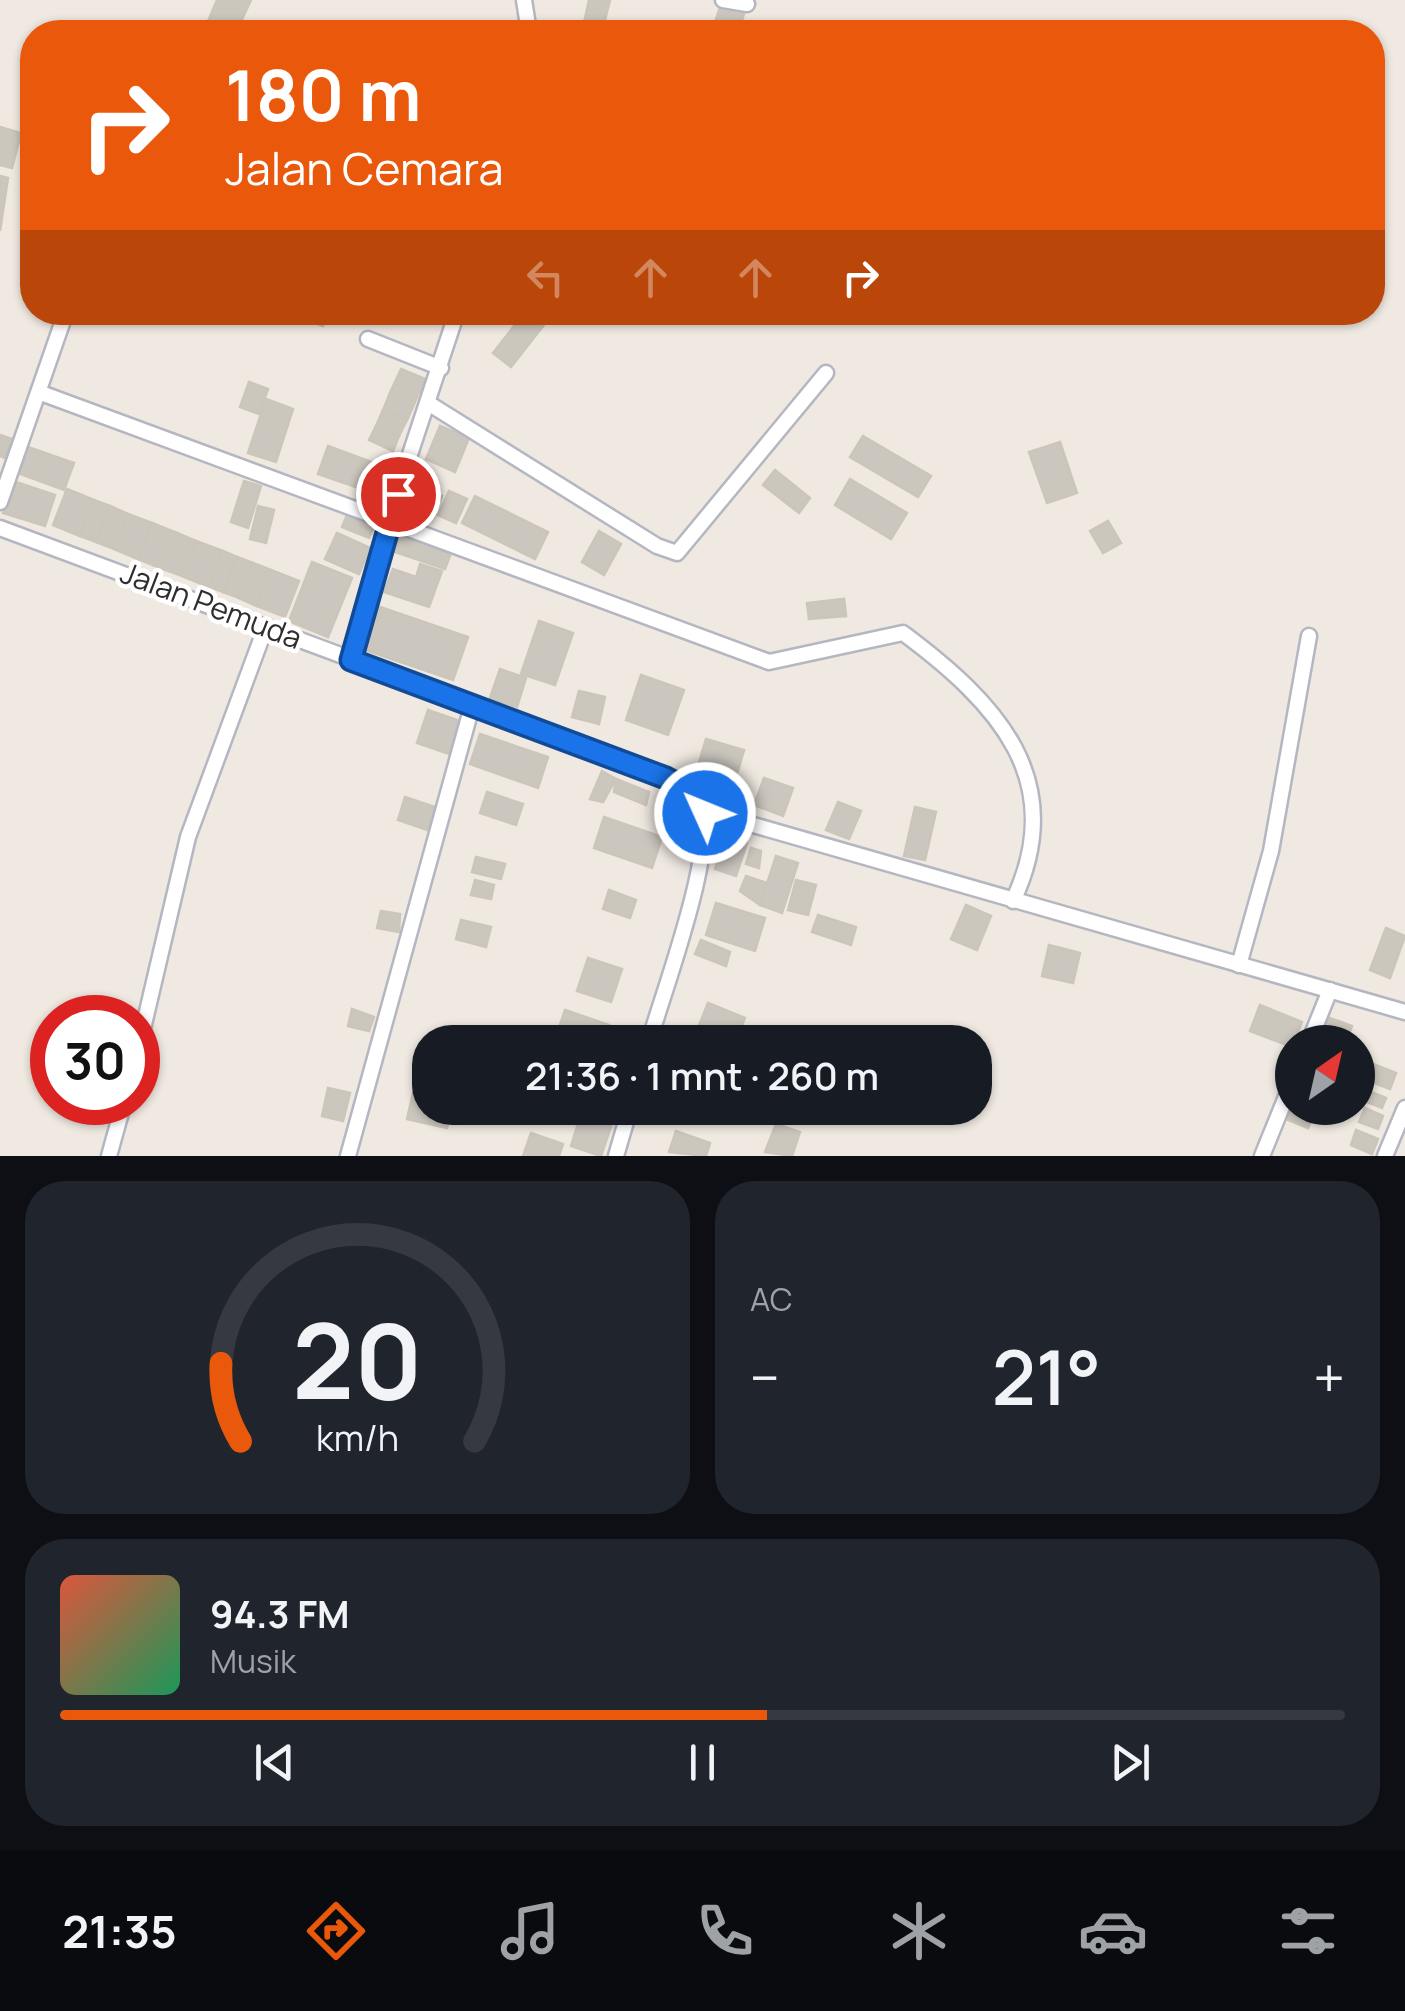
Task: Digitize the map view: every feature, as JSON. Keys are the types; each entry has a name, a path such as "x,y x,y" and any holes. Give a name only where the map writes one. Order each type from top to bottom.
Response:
{"street":[{"path":"723,0 747,4"},
{"path":"0,502 62,325"},
{"path":"351,660 388,521 453,325"},
{"path":"368,338 441,368"},
{"path":"428,403 657,546 677,553 826,373"},
{"path":"41,393 769,662 904,633 959,674 1022,757 1036,818 1022,881 1012,901"},
{"name":"Jalan Pemuda","path":"0,528 634,764 750,824 1405,1012"},
{"path":"151,995 188,837 266,626"},
{"path":"1239,964 1270,851 1309,636"},
{"path":"348,1156 472,706"},
{"path":"654,1025 702,859 706,820 700,796"},
{"path":"1316,1025 1330,990"},
{"path":"1385,1156 1405,1108"},
{"path":"1262,1156 1275,1124"},
{"path":"109,1156 118,1125"},
{"path":"616,1156 625,1125"}],"building":[{"path":"217,0 251,0 242,20 209,20"},
{"path":"589,0 610,0 605,20 585,20"},
{"path":"722,1 746,8 742,20 716,20"},
{"path":"0,127 20,133 20,137 12,168 0,165"},
{"path":"0,176 8,178 0,231"},
{"path":"515,325 544,325 511,367 493,353"},
{"path":"401,369 425,379 414,404 390,393"},
{"path":"249,382 268,389 259,414 240,407"},
{"path":"390,393 414,404 407,420 383,410"},
{"path":"266,399 293,409 276,462 248,453"},
{"path":"383,410 407,420 399,436 376,426"},
{"path":"376,426 399,436 393,451 369,440"},
{"path":"440,426 469,438 455,472 426,459"},
{"path":"0,435 12,439 5,458 0,456"},
{"path":"863,436 931,476 918,497 850,457"},
{"path":"1060,442 1077,493 1047,503 1029,452"},
{"path":"25,446 74,463 64,490 15,472"},
{"path":"328,446 374,463 364,490 318,474"},
{"path":"775,470 810,498 799,513 763,485"},
{"path":"850,479 907,513 891,539 835,505"},
{"path":"13,481 55,495 45,526 3,513"},
{"path":"244,481 261,486 248,528 231,522"},
{"path":"417,487 442,496 434,517 409,508"},
{"path":"67,489 94,500 80,536 53,525"},
{"path":"449,491 467,499 456,523 438,515"},
{"path":"475,496 548,532 535,559 462,523"},
{"path":"94,500 110,506 96,542 80,536"},
{"path":"110,506 128,514 114,549 96,542"},
{"path":"258,506 274,510 266,543 250,539"},
{"path":"349,510 376,522 369,538 342,527"},
{"path":"128,514 152,523 138,559 114,549"},
{"path":"1108,521 1121,543 1103,553 1090,531"},
{"path":"152,523 177,533 163,569 138,559"},
{"path":"402,531 453,548 445,569 395,552"},
{"path":"599,531 621,544 604,575 582,562"},
{"path":"177,533 196,541 182,576 163,569"},
{"path":"337,533 370,548 359,574 325,559"},
{"path":"196,541 223,551 209,587 182,576"},
{"path":"223,551 237,557 223,592 209,587"},
{"path":"237,557 253,563 239,598 223,592"},
{"path":"312,562 352,578 328,637 289,621"},
{"path":"253,563 271,570 257,606 239,598"},
{"path":"420,564 442,571 429,607 384,592 393,569 416,577"},
{"path":"271,570 299,581 285,617 257,606"},
{"path":"844,599 846,616 809,619 807,603"},
{"path":"380,607 468,637 453,680 365,650"},
{"path":"539,621 573,633 555,685 521,674"},
{"path":"500,669 526,678 517,707 490,698"},
{"path":"641,675 684,690 668,735 626,720"},
{"path":"579,691 605,697 599,724 572,717"},
{"path":"428,710 460,721 449,754 417,743"},
{"path":"480,734 548,757 538,788 470,764"},
{"path":"706,739 744,750 736,777 698,766"},
{"path":"602,771 616,779 603,802 590,799"},
{"path":"764,778 793,788 783,816 754,805"},
{"path":"616,779 649,792 646,805 614,792"},
{"path":"487,792 523,804 516,825 480,813"},
{"path":"405,797 435,807 427,830 398,820"},
{"path":"838,802 861,811 849,839 826,830"},
{"path":"915,807 936,812 925,860 904,856"},
{"path":"604,817 662,837 652,868 594,848"},
{"path":"726,836 747,843 736,876 715,869"},
{"path":"751,848 761,851 759,868 746,864"},
{"path":"776,856 798,863 782,913 760,905"},
{"path":"476,857 505,864 501,879 472,872"},
{"path":"746,876 767,883 760,905 740,891"},
{"path":"475,880 494,885 491,899 471,895"},
{"path":"796,880 816,885 808,915 788,910"},
{"path":"609,890 636,900 630,918 603,909"},
{"path":"716,903 765,918 755,951 706,935"},
{"path":"966,905 991,916 977,950 951,939"},
{"path":"381,911 400,914 399,932 377,928"},
{"path":"818,915 856,927 851,945 812,932"},
{"path":"461,920 491,927 486,947 456,939"},
{"path":"1386,928 1405,936 1390,978 1370,970"},
{"path":"701,940 730,952 726,966 695,954"},
{"path":"1049,945 1080,953 1073,983 1042,976"},
{"path":"588,958 622,969 611,1002 577,991"},
{"path":"708,1003 745,1018 742,1025 699,1025"},
{"path":"1260,1005 1302,1022 1275,1025 1275,1041 1250,1031"},
{"path":"352,1009 374,1017 369,1031 348,1026"},
{"path":"565,1010 609,1025 560,1025"},
{"path":"1327,1017 1349,1025 1324,1025"},
{"path":"1375,1065 1396,1073 1390,1089 1375,1083"},
{"path":"328,1088 350,1093 343,1121 322,1116"},
{"path":"1375,1094 1386,1098 1382,1108 1375,1105"},
{"path":"1375,1112 1383,1116 1378,1129 1367,1125 1375,1125"},
{"path":"578,1125 612,1125 601,1156 571,1146"},
{"path":"776,1125 800,1132 792,1156 765,1152"},
{"path":"1356,1130 1378,1139 1372,1154 1351,1145"},
{"path":"676,1131 710,1143 706,1156 669,1152"},
{"path":"531,1133 563,1144 559,1156 523,1156"}],"route":[{"path":"398,494 351,660 634,764 700,796 705,813"}]}
